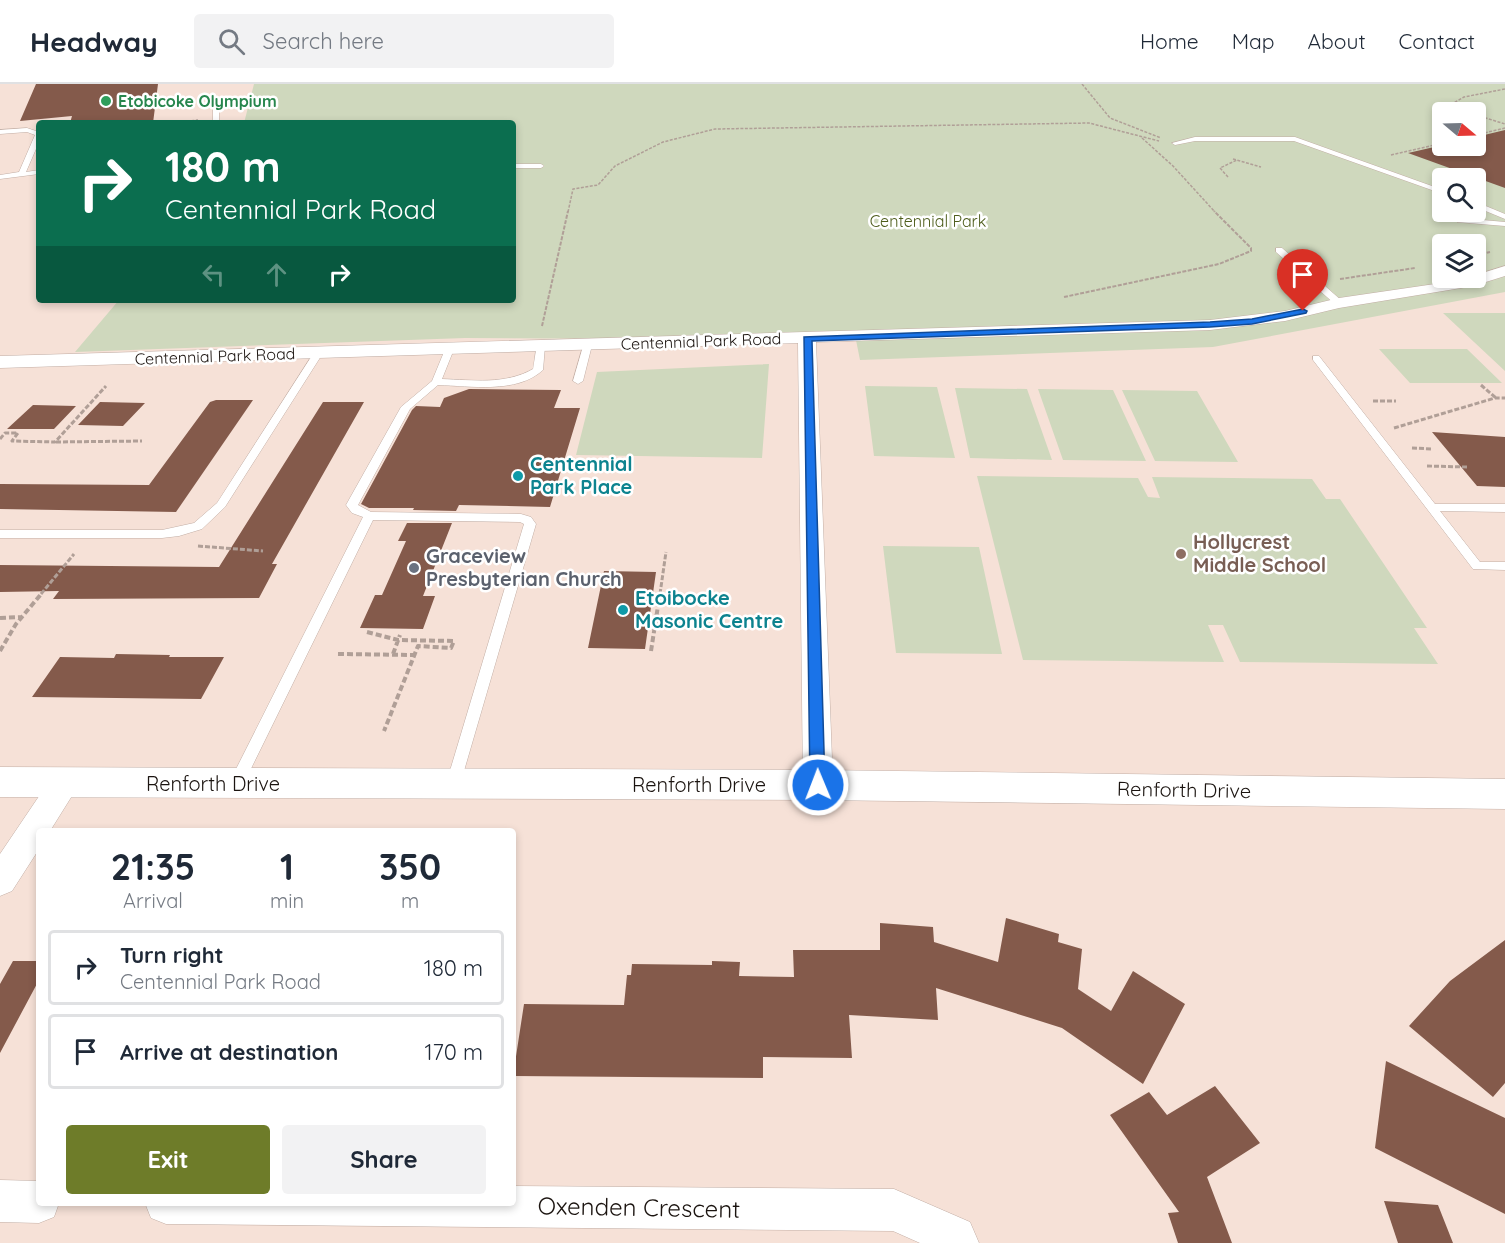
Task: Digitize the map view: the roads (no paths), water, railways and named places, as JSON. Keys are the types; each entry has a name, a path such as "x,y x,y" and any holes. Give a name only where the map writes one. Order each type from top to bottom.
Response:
{"main road":[{"name":"Renforth Drive","path":"0,782 818,785 1505,794"}],"street":[{"name":"Centennial Park Road","path":"0,363 449,349 540,341 587,345 1210,324 1252,321 1339,303 1473,281 1505,271"},
{"path":"807,339 818,785"},
{"path":"0,881 65,783"},
{"path":"0,1201 36,1202"},
{"name":"Oxenden Crescent","path":"478,1206 894,1210 955,1238 958,1243"}],"lane":[{"path":"216,107 216,120"},
{"path":"0,132 36,132"},
{"path":"1175,143 1195,139 1295,139 1432,188"},
{"path":"22,174 36,141"},
{"path":"516,166 541,165"},
{"path":"0,177 36,172"},
{"path":"1486,209 1505,217"},
{"path":"1491,211 1497,219 1495,222"},
{"path":"1468,222 1505,224"},
{"path":"1279,250 1339,303"},
{"path":"436,382 513,381 531,375 538,370 540,341"},
{"path":"578,381 587,345"},
{"path":"449,349 436,382 406,407 352,505 356,510 369,516 521,518 530,524 454,784"},
{"path":"0,534 162,534 198,526 221,505 318,353"},
{"path":"1316,358 1477,566 1505,566"},
{"path":"1430,507 1505,508"},
{"path":"237,784 369,516"}],"place":[{"name":"Etobicoke Olympium","path":"106,101"},
{"name":"Centennial Park Place","path":"518,476"},
{"name":"Hollycrest Middle School","path":"1181,554"},
{"name":"Graceview Presbyterian Church","path":"414,568"},
{"name":"Etoibocke Masonic Centre","path":"623,610"}],"park label":[{"name":"Centennial Park","path":"928,221"}]}
